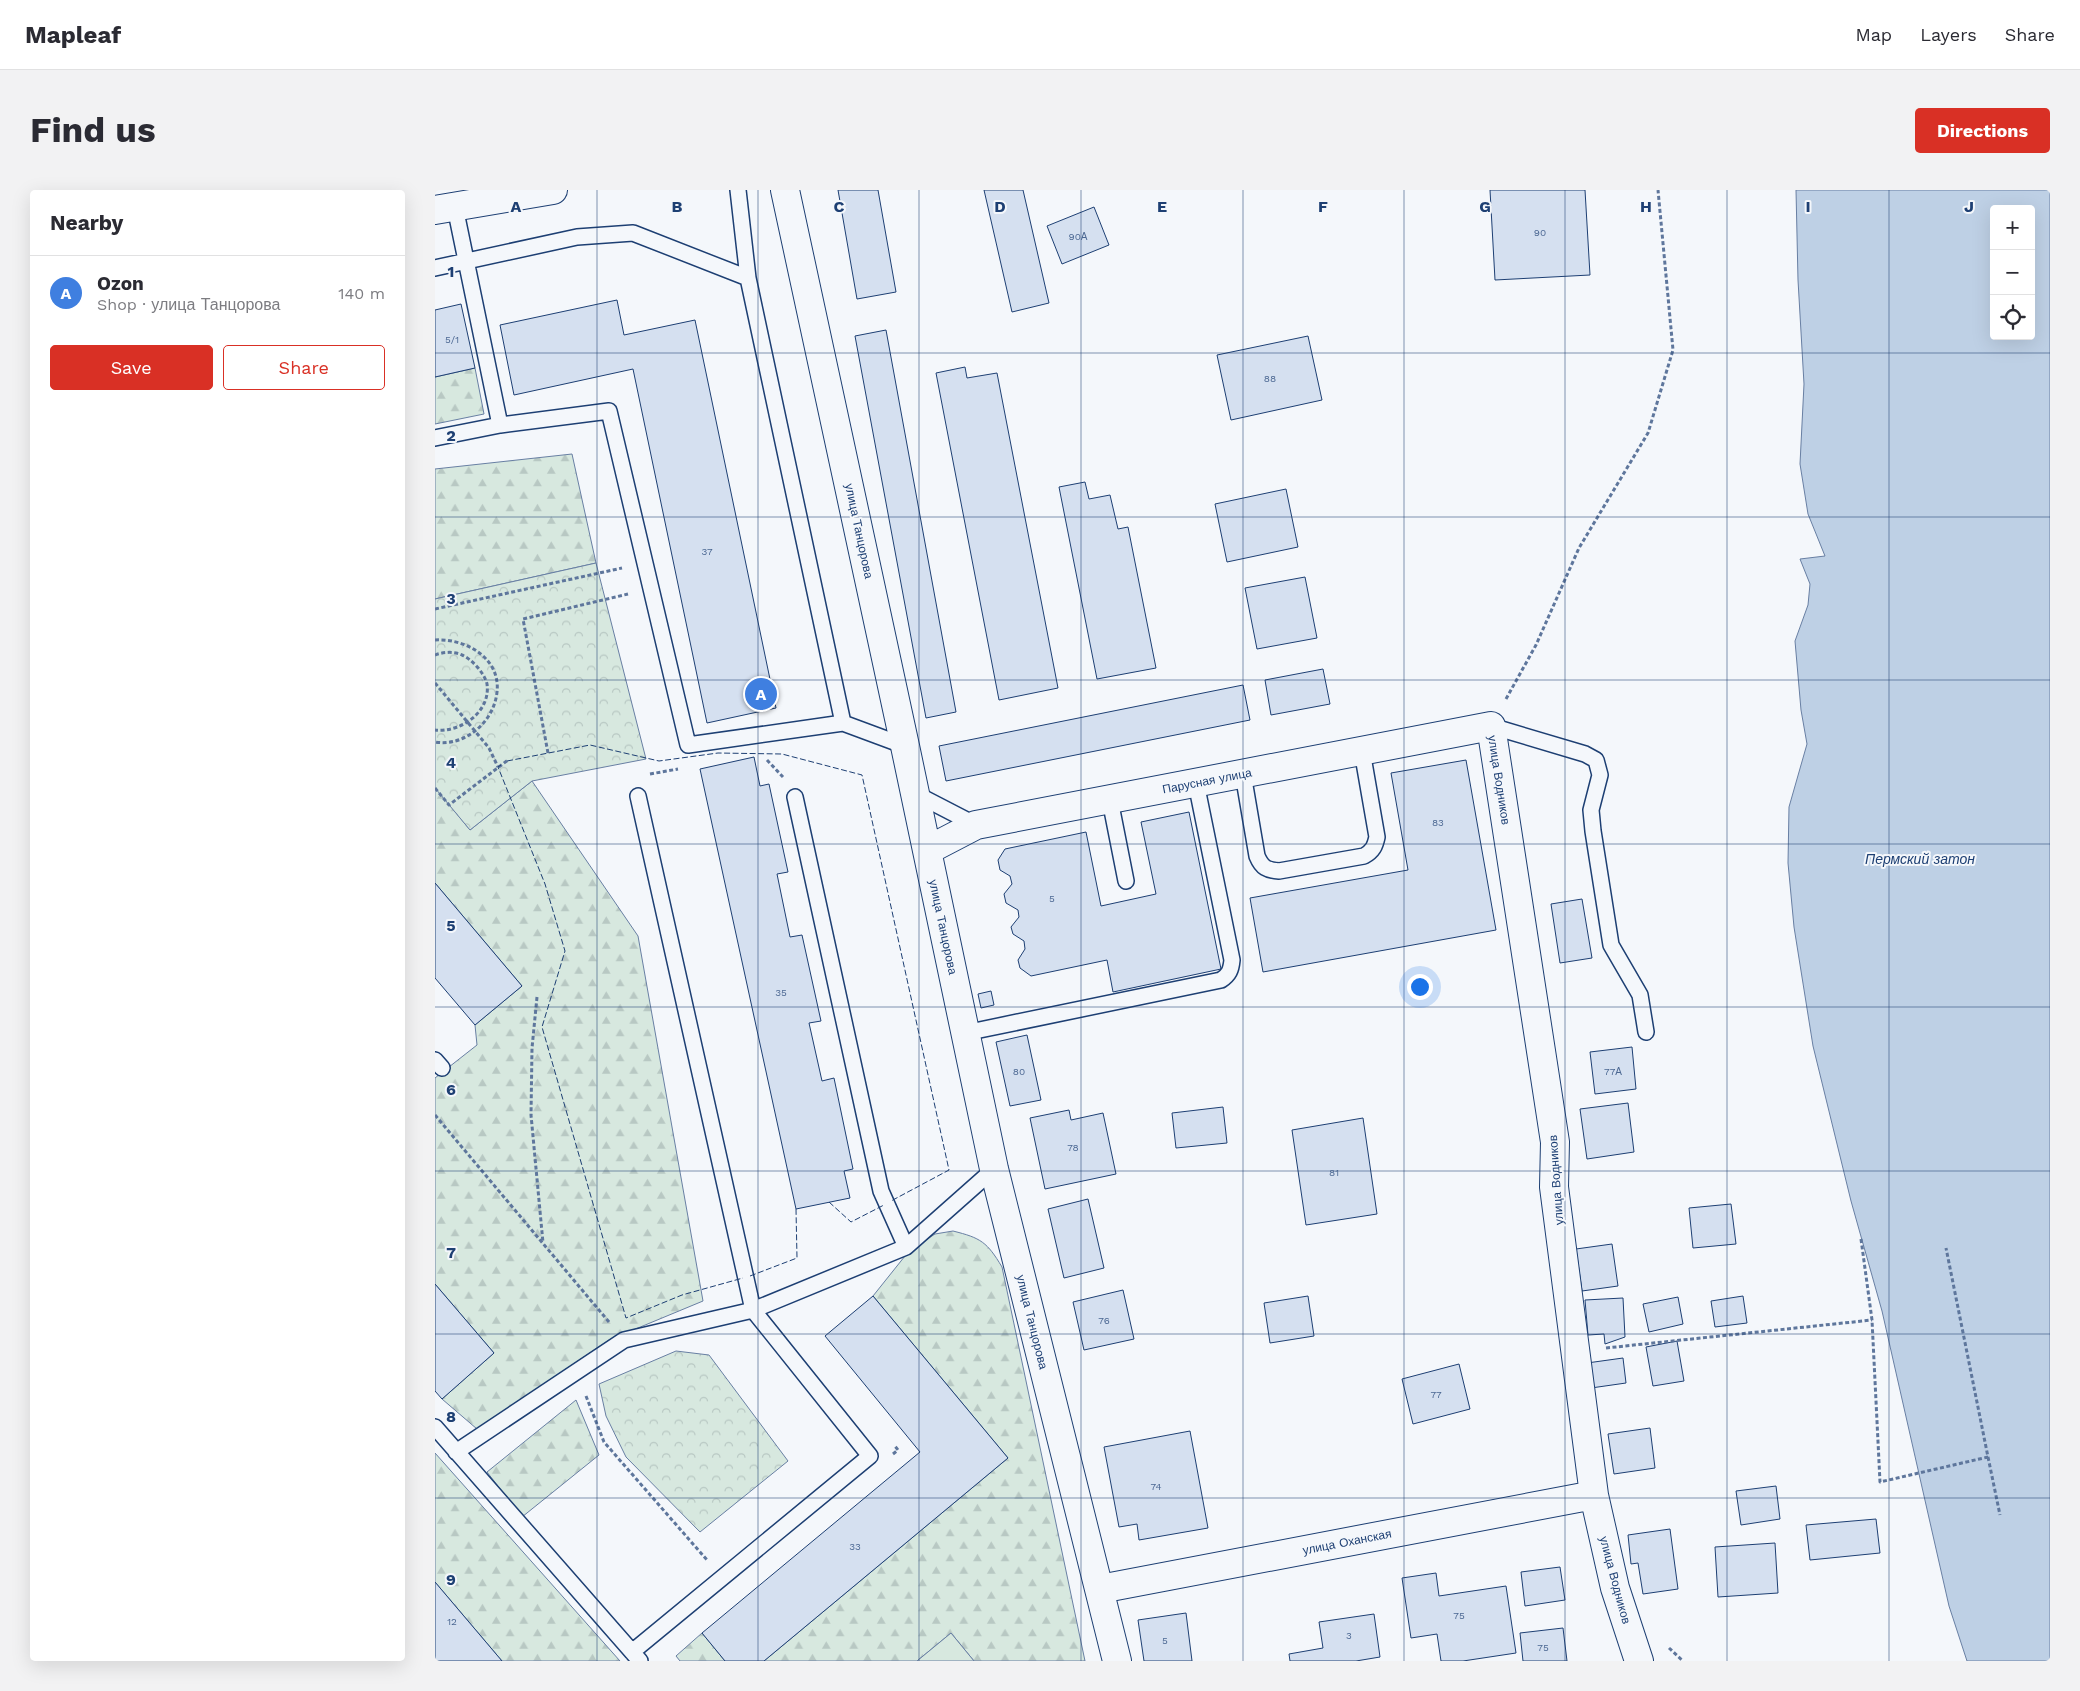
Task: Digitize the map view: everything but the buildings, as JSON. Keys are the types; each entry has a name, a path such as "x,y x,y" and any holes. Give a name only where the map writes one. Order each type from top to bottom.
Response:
{"street":[{"path":"445,208 524,192 553,190"},
{"name":"улица Танцорова","path":"785,190 916,794 994,1170 1117,1661"},
{"name":"Парусная улица","path":"927,850 976,825 1491,726"},
{"name":"улица Водников","path":"1491,726 1555,1142 1554,1187 1594,1495 1615,1588 1639,1661"},
{"name":"улица Оханская","path":"1100,1589 1594,1495"}],"lane":[{"path":"738,190 748,278 843,723"},
{"path":"445,208 467,262 500,426"},
{"path":"435,268 577,237 633,233 748,278"},
{"path":"435,438 500,426 609,412 689,745 843,723 905,746"},
{"path":"1491,726 1585,754 1596,760 1601,775 1591,810 1611,945 1640,995 1646,1032"},
{"path":"1243,774 1257,856 1261,865 1268,870 1279,871 1364,856 1371,852 1376,844 1377,837 1362,751"},
{"path":"965,1033 1221,980 1227,977 1231,969 1232,960 1197,783"},
{"path":"916,794 976,825"},
{"path":"435,1427 636,1656 723,1577 871,1456 753,1310 637,796"},
{"path":"795,797 881,1191 906,1247"},
{"path":"1109,800 1126,881"},
{"path":"456,1452 624,1340 753,1310 906,1247 994,1170"}],"path":[{"path":"1491,726 1536,645 1579,548 1648,433 1651,424 1673,350 1657,190"},
{"path":"435,609 645,563"},
{"path":"548,753 523,619 651,588"},
{"path":"435,640 449,639 483,654 497,680 497,693 492,709 486,720 475,732 459,740 442,743 435,742"},
{"path":"435,655 444,652 462,655 482,673 487,684 486,694 478,712 468,722 461,727 445,731 435,730"},
{"path":"435,683 489,748 498,767"},
{"path":"760,757 766,758 780,772 795,797"},
{"path":"435,788 449,805 508,760"},
{"path":"649,774 682,768"},
{"path":"537,997 532,1048 531,1115 543,1244"},
{"path":"435,1114 624,1340"},
{"path":"1861,1239 1872,1320 1880,1482 1988,1457"},
{"path":"1946,1248 2000,1515"},
{"path":"1575,1351 1872,1320"},
{"path":"577,1372 604,1442 723,1577"}],"green space":[{"path":"475,368 484,414 435,424 435,377"},
{"path":"572,454 596,563 435,599 435,469"},
{"path":"596,563 646,759 532,781 470,830 435,788 435,599"},
{"path":"532,781 638,936 703,1301 609,1340 477,1429 442,1399 494,1353 435,1284 435,1078 477,1045 475,1025 522,986 435,883 435,787 470,830"},
{"path":"953,1231 982,1242 992,1252 1002,1267 1085,1661 974,1661 951,1633 917,1661 764,1661 1008,1458 873,1296 909,1251 935,1234"},
{"path":"676,1351 709,1355 788,1461 700,1532 626,1457 606,1416 599,1384"},
{"path":"576,1400 599,1455 522,1517 487,1472"},
{"path":"435,1453 620,1661 502,1661 435,1582"},
{"path":"702,1633 725,1661 680,1661 676,1656"},
{"path":"951,1633 974,1661 917,1661"}],"water":[{"name":"Пермский затон","path":"1796,190 2050,190 2050,1661 1967,1661 1949,1606 1882,1311 1851,1201 1813,1046 1794,927 1788,863 1789,807 1807,744 1801,710 1795,641 1808,605 1810,584 1800,559 1825,556 1808,514 1800,464 1804,384 1798,280"}],"fence":[{"path":"507,761 590,745 659,761 718,753 782,754 862,775 949,1170 891,1201"},
{"path":"501,765 498,767 545,884 565,951 542,1027 626,1318 682,1295 743,1278"},
{"path":"829,1202 851,1222 884,1205"},
{"path":"750,1276 797,1258 796,1209"}],"place":[{"name":"Ozon","path":"761,694"}]}
